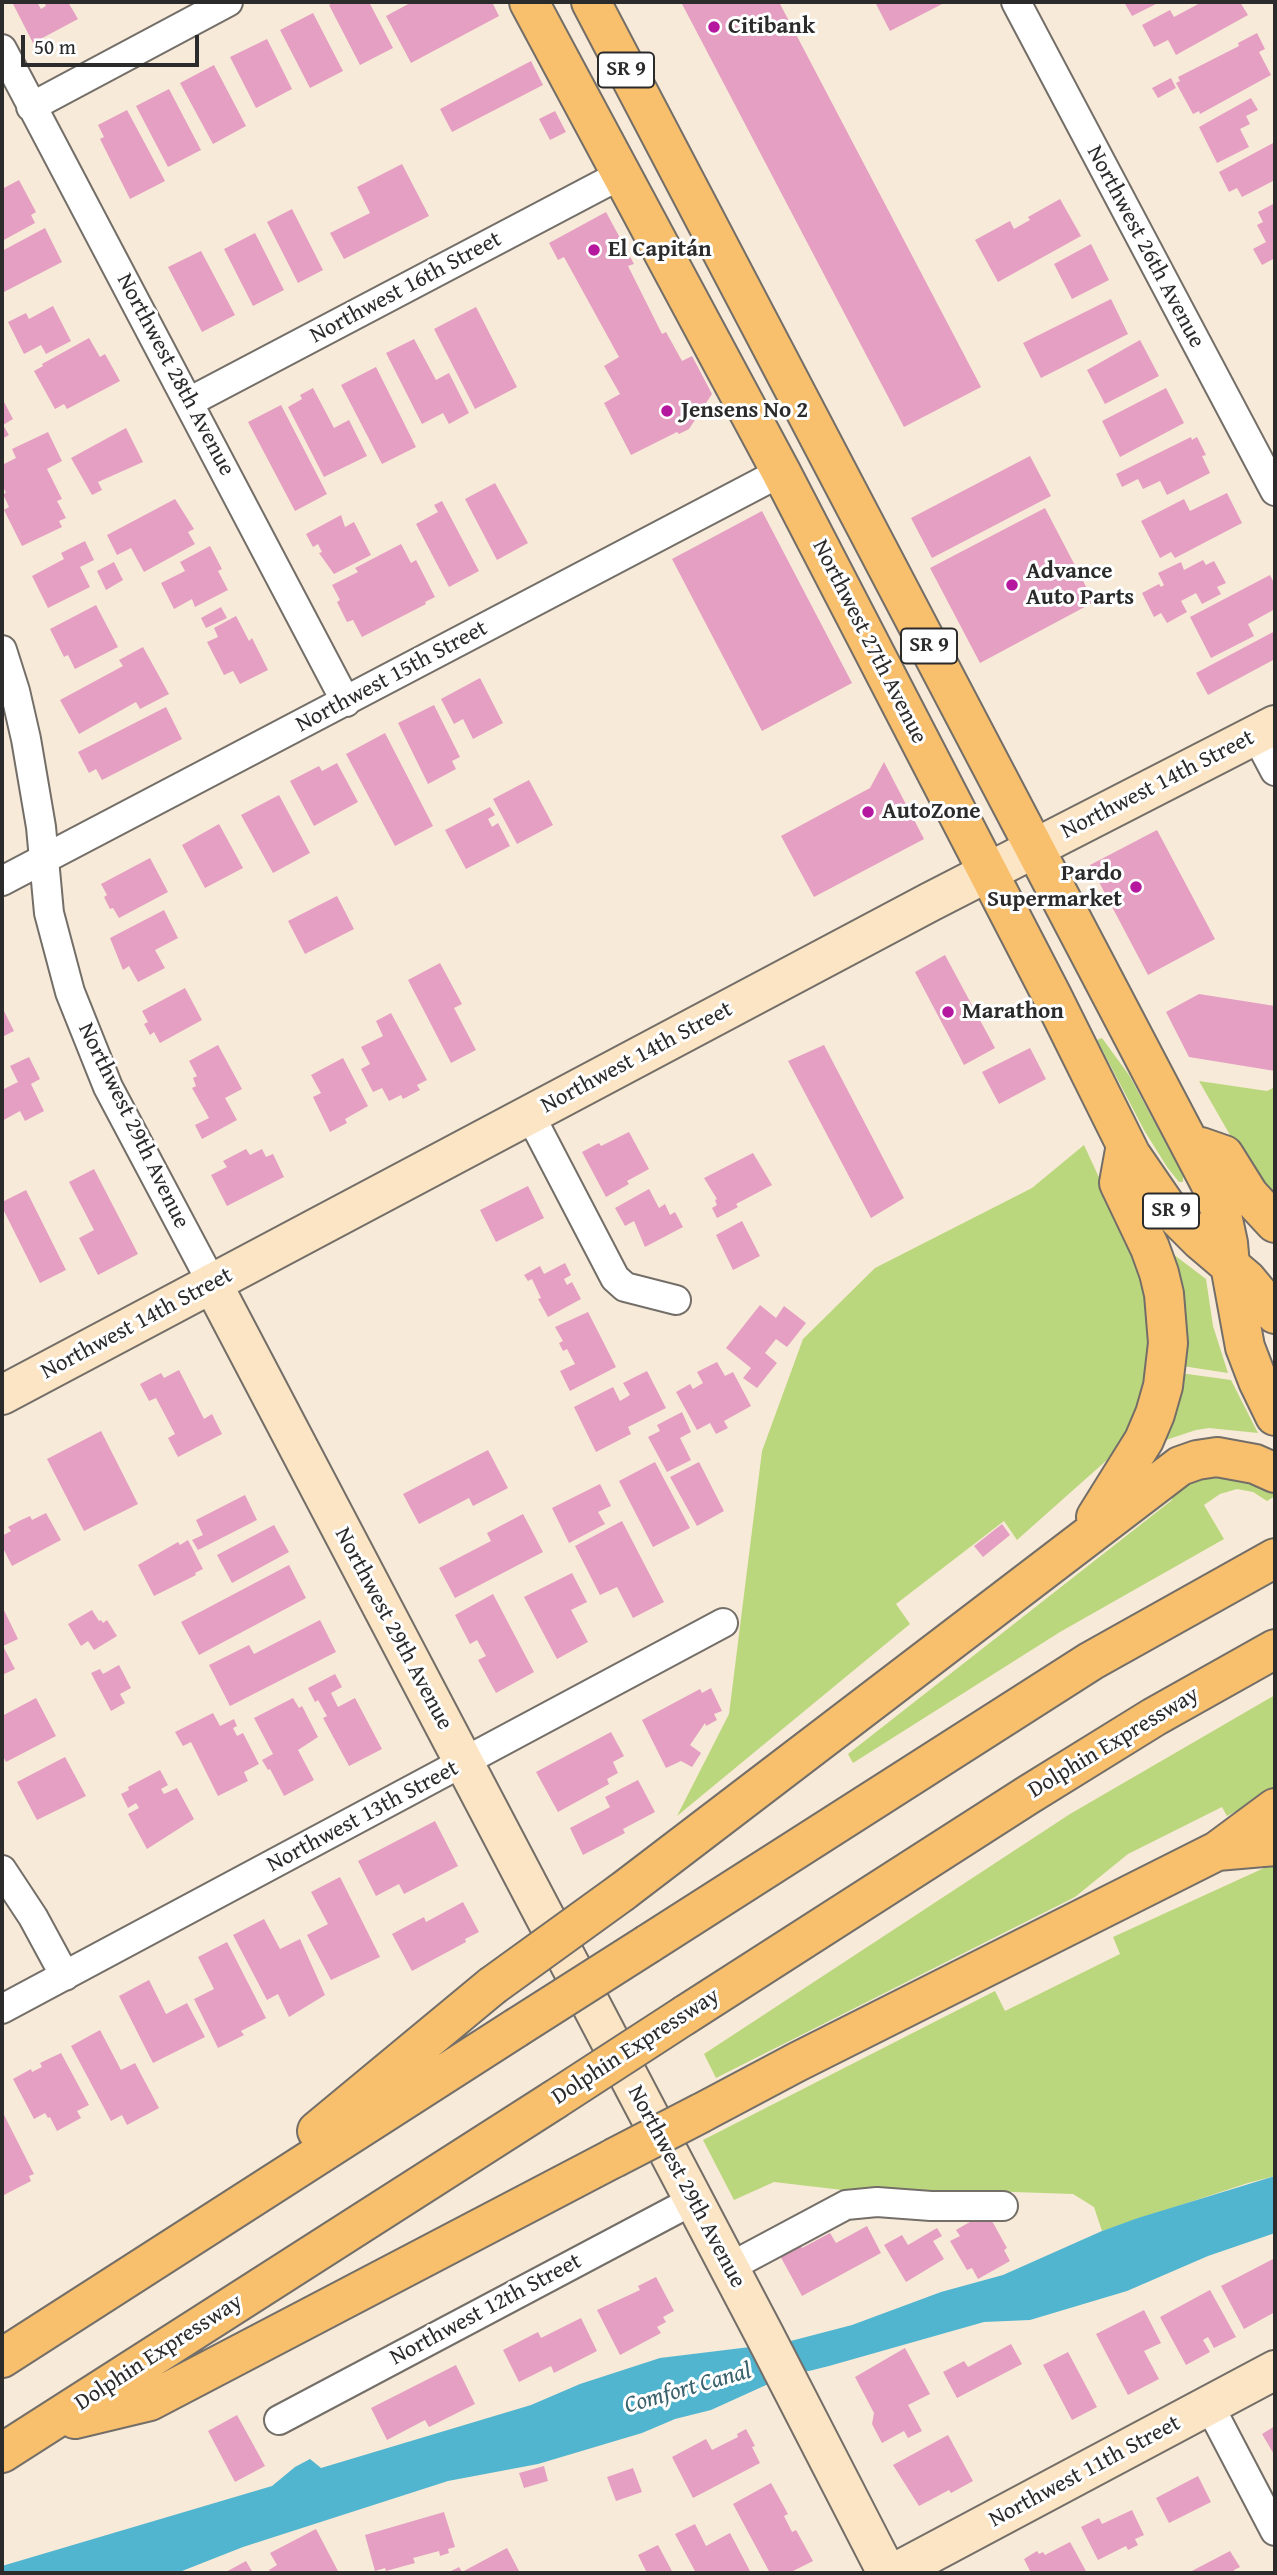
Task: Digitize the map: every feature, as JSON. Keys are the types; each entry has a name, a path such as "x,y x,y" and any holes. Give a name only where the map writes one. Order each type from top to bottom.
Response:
{"highway":[{"name":"Northwest 27th Avenue","path":"529,2 781,472 1126,1146 1166,1206 1260,1294 1275,1314"},
{"name":"SR 9","path":"591,2 1210,1183 1222,1215 1228,1243 1245,1347 1275,1416"},
{"path":"585,105 612,111 621,118 634,122 654,124"},
{"path":"622,174 638,175 654,183 669,200 697,204"},
{"path":"1190,1143 1224,1155 1249,1195 1275,1223"},
{"path":"1082,1540 1144,1440 1155,1414 1166,1367 1167,1317 1162,1284 1150,1248 1119,1183 1126,1146"},
{"path":"181,2244 492,1986 725,1815 1161,1479 1180,1466 1217,1457 1255,1464 1275,1473"},
{"path":"2,2358 1091,1661 1272,1560"},
{"name":"Dolphin Expressway","path":"2,2454 1039,1788 1154,1717 1275,1649"},
{"path":"42,2428 150,2400 809,2055 1217,1852 1275,1808"},
{"path":"1217,1852 1275,1846"}],"street":[{"path":"32,107 228,2"},
{"name":"Northwest 26th Avenue","path":"1016,2 1275,491"},
{"name":"Northwest 28th Avenue","path":"2,49 346,702"},
{"name":"Northwest 16th Street","path":"189,402 622,174"},
{"name":"Northwest 15th Street","path":"2,881 781,472"},
{"name":"Northwest 29th Avenue","path":"2,650 24,727 39,814 52,928 78,1015 113,1098 464,1762 887,2573"},
{"path":"1266,730 1275,771"},
{"name":"Northwest 14th Street","path":"2,1395 987,873 1266,730"},
{"path":"530,1115 615,1278 625,1287 676,1300"},
{"name":"Northwest 13th Street","path":"2,2009 723,1623"},
{"path":"2,1870 33,1917 65,1976"},
{"name":"Northwest 12th Street","path":"279,2420 692,2201"},
{"path":"728,2268 846,2205 877,2202 932,2206 1003,2206"},
{"name":"Northwest 11th Street","path":"894,2573 1275,2370"},
{"path":"1209,2405 1275,2530"}],"green space":[{"path":"1102,1038 1129,1075 1183,1175 1183,1182 1179,1182 1167,1167 1144,1130 1097,1040"},
{"path":"1199,1081 1267,1091 1275,1087 1275,1200 1246,1163"},
{"path":"1084,1145 1138,1262 1151,1321 1147,1404 1107,1460 1017,1540 1004,1521 896,1604 910,1624 677,1816 729,1714 762,1451 803,1339 875,1268 1032,1188"},
{"path":"1173,1254 1206,1279 1213,1326 1228,1373 1182,1366"},
{"path":"1180,1373 1231,1380 1258,1433 1209,1428 1163,1441"},
{"path":"1234,1473 1272,1491 1275,1496 1267,1501 1253,1492 1237,1489 1220,1494 1204,1505 1224,1539 1060,1632 853,1763 848,1754 1172,1500 1173,1489 1191,1478"},
{"path":"1275,1695 1275,1790 1227,1816 1222,1807 1128,1854 1075,1897 716,2078 704,2054 1070,1814"},
{"path":"1275,1863 1275,2176 1102,2231 1094,2207 1073,2194 851,2191 774,2182 734,2200 703,2140 995,1991 1005,2011 1120,1954 1113,1937"}],"water":[{"name":"Comfort Canal","path":"1275,2176 1275,2233 1208,2256 1127,2291 1030,2320 984,2322 829,2366 797,2371 711,2410 675,2419 642,2433 538,2464 448,2481 243,2547 177,2573 2,2573 2,2566 272,2486 295,2467 310,2459 321,2468 531,2405 580,2384 660,2358 783,2343 852,2325 941,2292 1003,2275 1138,2218"}],"building":[{"path":"12,2 37,2 41,9 46,6 44,2 68,2 78,19 33,43"},
{"path":"335,2 369,2 393,48 360,65 329,5"},
{"path":"412,2 492,2 499,16 411,63 386,16"},
{"path":"681,2 779,2 981,387 904,427"},
{"path":"875,2 946,2 890,31"},
{"path":"1124,2 1160,2 1132,16"},
{"path":"1202,2 1240,2 1248,15 1176,55 1168,40 1154,47 1142,25 1170,10 1174,17"},
{"path":"313,13 343,71 310,88 280,30"},
{"path":"1257,33 1265,49 1259,52 1271,75 1200,114 1199,111 1193,114 1176,83 1180,81 1178,77 1239,46 1238,43"},
{"path":"267,39 292,89 256,108 230,57"},
{"path":"531,61 543,85 452,132 440,109"},
{"path":"214,65 246,126 213,144 180,83"},
{"path":"1171,78 1176,88 1158,98 1152,88"},
{"path":"169,89 201,150 168,167 136,106"},
{"path":"1251,98 1258,110 1246,116 1250,124 1240,129 1249,147 1217,163 1199,127"},
{"path":"127,110 165,181 130,199 100,139 104,137 98,125"},
{"path":"555,111 566,132 550,140 539,119"},
{"path":"1275,142 1275,180 1242,197 1237,188 1229,192 1219,172"},
{"path":"402,164 429,216 344,259 330,233 370,213 357,187"},
{"path":"19,180 36,212 31,215 35,223 2,241 2,189"},
{"path":"1060,199 1081,236 998,282 975,240 1010,221 1014,229 1030,220 1028,217"},
{"path":"1275,203 1275,258 1262,265 1253,249 1266,242 1257,225 1263,222 1258,212"},
{"path":"292,209 323,270 298,283 267,222"},
{"path":"606,212 634,264 628,266 662,334 666,332 682,361 692,356 712,394 689,429 679,434 677,432 631,455 604,403 620,394 604,366 619,357 564,257 558,260 549,243"},
{"path":"45,228 62,262 2,293 2,251"},
{"path":"255,233 284,290 253,306 224,249"},
{"path":"1091,244 1109,280 1072,299 1054,264"},
{"path":"201,251 235,315 202,332 168,267"},
{"path":"1111,299 1128,334 1041,378 1023,343"},
{"path":"53,306 71,341 46,354 41,345 24,354 8,322 26,313 29,319"},
{"path":"476,307 517,387 475,409 434,329"},
{"path":"89,338 100,357 105,354 120,381 67,409 64,404 55,409 34,371"},
{"path":"414,339 436,380 449,373 469,413 449,424 443,413 422,424 386,353"},
{"path":"1140,340 1159,376 1105,404 1087,370"},
{"path":"376,367 416,447 382,464 341,385"},
{"path":"313,388 334,428 349,420 367,456 324,477 288,407 302,399 300,395"},
{"path":"1166,388 1184,423 1120,457 1102,421"},
{"path":"2,398 13,419 3,425 9,435 2,439"},
{"path":"281,405 327,494 295,511 248,422"},
{"path":"126,428 143,462 98,482 102,490 92,495 71,458"},
{"path":"48,432 62,461 47,469 62,499 57,501 66,518 59,521 62,527 22,546 4,510 9,507 3,494 6,493 2,484 2,465 16,458 12,449"},
{"path":"1191,437 1192,440 1197,437 1206,455 1202,456 1210,473 1167,495 1160,481 1143,489 1138,479 1122,487 1116,474"},
{"path":"1030,456 1051,496 932,558 911,518"},
{"path":"495,483 528,543 497,560 465,499"},
{"path":"1227,493 1242,523 1175,558 1171,552 1160,558 1141,521 1184,499 1190,511"},
{"path":"175,499 194,529 188,532 195,544 144,572 131,548 117,555 107,535"},
{"path":"442,501 479,571 449,587 416,524 438,512 434,505"},
{"name":"Advance Auto Parts","path":"1045,508 1094,602 980,663 930,568"},
{"path":"762,511 852,683 762,731 672,559"},
{"path":"341,515 345,527 354,522 371,555 334,574 319,553 322,552 318,544 313,547 306,534"},
{"path":"85,541 94,560 80,567 90,587 48,608 32,576 64,559 61,553"},
{"path":"401,544 411,563 416,560 435,597 362,637 353,620 347,622 332,585 358,572 355,568"},
{"path":"210,546 222,569 218,571 228,590 195,607 192,599 174,609 161,583 185,571 180,562"},
{"path":"1203,560 1206,565 1214,561 1226,583 1217,587 1221,594 1202,604 1196,593 1181,601 1187,612 1167,623 1161,613 1154,617 1142,593 1159,584 1161,587 1164,585 1158,573 1181,562 1184,570"},
{"path":"114,562 123,580 106,590 97,571"},
{"path":"1270,575 1275,585 1275,609 1248,624 1254,636 1211,658 1190,617"},
{"path":"96,605 118,647 75,669 68,655 64,657 50,629"},
{"path":"221,607 227,618 206,628 201,618"},
{"path":"236,616 249,641 252,638 268,670 240,684 233,671 224,675 207,642 218,637 214,628"},
{"path":"1275,631 1275,659 1208,695 1196,673"},
{"path":"143,647 169,694 140,709 136,702 79,734 60,700 123,666 119,660"},
{"path":"480,678 503,723 473,739 463,719 454,724 441,699"},
{"path":"434,705 460,757 452,761 456,769 428,784 398,723"},
{"path":"166,707 182,739 102,780 96,769 89,773 78,752"},
{"path":"385,733 433,826 395,846 346,754"},
{"name":"AutoZone","path":"884,762 924,839 814,897 781,836 870,788"},
{"path":"337,763 358,802 314,826 290,781 319,766 322,771"},
{"path":"529,780 553,825 517,844 493,799"},
{"path":"279,795 310,853 273,873 241,815"},
{"path":"490,807 495,815 488,819 492,827 498,823 510,846 466,869 445,830"},
{"path":"219,824 243,868 205,888 182,845"},
{"path":"1157,830 1215,939 1148,975 1090,865"},
{"path":"150,858 168,892 119,918 113,908 110,909 101,884"},
{"path":"337,896 354,929 305,954 288,921"},
{"path":"164,910 178,938 155,950 165,968 138,982 129,966 123,970 110,938"},
{"name":"Marathon","path":"945,955 995,1048 964,1065 915,972"},
{"path":"440,963 462,1004 454,1008 476,1050 451,1063 408,980"},
{"path":"185,988 202,1020 160,1043 154,1032 150,1035 144,1024 148,1022 142,1011"},
{"path":"1199,994 1275,1006 1275,1071 1189,1057 1166,1012"},
{"path":"2,1007 14,1031 2,1037"},
{"path":"391,1013 427,1080 417,1085 420,1090 403,1099 401,1095 389,1101 382,1088 373,1092 361,1069 370,1064 361,1047 383,1036 376,1021"},
{"path":"218,1045 242,1089 225,1098 237,1120 202,1139 195,1125 209,1118 192,1088 196,1086 193,1078 197,1076 189,1061"},
{"path":"824,1045 904,1198 871,1218 788,1061"},
{"path":"1030,1048 1046,1079 999,1104 982,1072"},
{"path":"29,1057 40,1079 31,1084 44,1111 25,1121 20,1111 2,1121 2,1090 18,1082 10,1066"},
{"path":"343,1058 368,1106 345,1119 347,1123 330,1132 313,1097 321,1093 311,1075"},
{"path":"629,1132 649,1169 606,1197 582,1152"},
{"path":"246,1149 250,1155 262,1149 266,1157 273,1154 284,1177 227,1206 211,1175 227,1167 223,1161"},
{"path":"753,1153 772,1185 736,1204 738,1207 717,1218 712,1208 717,1205 717,1199 704,1178"},
{"path":"94,1169 138,1254 98,1275 79,1238 94,1230 69,1182"},
{"path":"528,1186 544,1218 496,1242 480,1210"},
{"path":"649,1189 659,1208 665,1204 670,1215 675,1212 683,1227 645,1247 634,1221 625,1226 615,1208"},
{"path":"26,1190 66,1270 40,1283 2,1207 2,1202"},
{"path":"742,1221 760,1256 733,1270 716,1235"},
{"path":"565,1263 571,1275 564,1279 567,1285 572,1282 581,1299 548,1317 538,1299 541,1298 532,1279 528,1281 524,1275 540,1266 544,1274"},
{"path":"760,1305 776,1318 784,1306 806,1323 787,1347 776,1339 765,1353 777,1363 757,1388 743,1378 751,1368 726,1348"},
{"path":"588,1312 616,1367 570,1391 560,1371 575,1364 567,1349 563,1351 559,1343 563,1341 555,1327"},
{"path":"717,1362 725,1376 733,1372 751,1406 724,1421 728,1428 716,1434 710,1423 697,1430 676,1392 690,1384 693,1389 703,1383 697,1372"},
{"path":"179,1370 204,1419 212,1414 222,1434 178,1457 168,1438 175,1434 156,1398 149,1401 140,1384 161,1373 164,1378"},
{"path":"647,1371 666,1408 628,1427 631,1434 596,1452 574,1407 613,1387 620,1401 630,1395 623,1383"},
{"path":"682,1412 691,1432 680,1438 691,1460 667,1472 648,1437 660,1431 657,1425"},
{"path":"101,1431 138,1504 84,1531 47,1459"},
{"path":"488,1450 508,1488 473,1506 469,1498 419,1524 403,1494"},
{"path":"655,1462 690,1528 653,1547 619,1481"},
{"path":"699,1462 724,1511 697,1526 670,1477"},
{"path":"600,1484 611,1506 598,1512 605,1524 569,1543 552,1508"},
{"path":"245,1495 257,1520 198,1550 192,1540 203,1535 196,1520"},
{"path":"46,1513 61,1540 12,1566 2,1546 2,1536 11,1531 8,1527 19,1521 30,1516 32,1520"},
{"path":"523,1514 543,1552 455,1598 439,1568 491,1541 487,1533"},
{"path":"622,1521 664,1602 633,1618 617,1587 600,1595 575,1546"},
{"path":"1002,1524 1010,1535 983,1557 974,1546"},
{"path":"274,1525 289,1552 232,1583 217,1555"},
{"path":"188,1540 203,1569 154,1596 138,1565 178,1542 180,1545"},
{"path":"289,1565 306,1598 199,1655 181,1622"},
{"path":"572,1573 587,1602 571,1610 588,1642 557,1659 524,1597"},
{"path":"493,1594 534,1672 496,1693 478,1660 486,1656 477,1640 470,1644 455,1615"},
{"path":"2,1606 18,1639 3,1646 15,1669 2,1675"},
{"path":"92,1610 99,1621 103,1623 107,1620 117,1636 94,1650 88,1641 81,1646 68,1624"},
{"path":"320,1620 336,1652 230,1706 209,1665 249,1645 254,1654"},
{"path":"119,1665 131,1688 120,1694 125,1703 111,1711 91,1673 100,1669 103,1674"},
{"path":"335,1674 342,1687 331,1693 338,1707 355,1698 382,1749 349,1766 323,1718 327,1716 308,1688"},
{"path":"711,1688 722,1711 714,1714 717,1720 706,1726 705,1723 690,1745 701,1753 692,1767 681,1761 666,1768 642,1720 700,1689 702,1693"},
{"path":"36,1698 56,1736 6,1762 2,1754 2,1716"},
{"path":"293,1698 299,1708 302,1706 318,1737 298,1750 314,1780 284,1796 270,1769 268,1770 262,1760 273,1754 254,1718"},
{"path":"213,1713 220,1726 234,1719 237,1726 233,1728 237,1736 243,1733 259,1764 244,1772 248,1781 218,1796 191,1742 183,1746 175,1732"},
{"path":"611,1732 624,1756 613,1762 618,1773 607,1779 609,1784 558,1812 536,1772"},
{"path":"65,1757 86,1796 37,1820 17,1782"},
{"path":"160,1770 168,1785 161,1789 164,1794 177,1788 194,1819 147,1849 128,1814 139,1808 136,1803 128,1808 121,1794 129,1790 128,1787"},
{"path":"638,1780 655,1812 623,1829 625,1833 583,1855 570,1828 610,1807 605,1797"},
{"path":"435,1821 458,1866 404,1894 399,1884 376,1896 358,1861"},
{"path":"340,1877 380,1957 331,1980 307,1935 328,1924 311,1892"},
{"path":"463,1902 479,1932 465,1939 466,1942 412,1971 392,1934 424,1917 426,1922"},
{"path":"264,1919 280,1949 300,1939 325,1995 289,2017 278,1994 267,2000 233,1935"},
{"path":"227,1942 266,2018 241,2031 244,2035 218,2048 194,1999 214,1989 198,1957"},
{"path":"149,1980 166,2014 187,2003 205,2037 153,2063 119,1996"},
{"path":"100,2030 121,2070 135,2063 159,2108 127,2125 122,2115 111,2121 71,2046"},
{"path":"61,2053 89,2105 77,2111 81,2118 57,2131 45,2113 34,2119 13,2079 31,2069 32,2072 42,2067 40,2063"},
{"path":"2,2111 34,2174 29,2176 31,2181 2,2196"},
{"path":"987,2212 1007,2248 1004,2250 1010,2261 978,2279 972,2268 967,2270 950,2241 960,2236 956,2230"},
{"path":"867,2226 881,2253 802,2296 778,2252 798,2241 802,2248 830,2233 836,2243"},
{"path":"937,2228 942,2236 933,2241 944,2259 906,2282 884,2245 902,2235 908,2245"},
{"path":"1275,2258 1275,2312 1244,2329 1221,2286"},
{"path":"656,2277 674,2311 663,2317 666,2322 657,2327 661,2333 620,2355 597,2310 640,2290 638,2286"},
{"path":"1210,2290 1236,2337 1214,2348 1208,2337 1203,2340 1210,2352 1186,2365 1160,2317"},
{"path":"1144,2310 1161,2343 1144,2351 1159,2379 1128,2395 1096,2334"},
{"path":"581,2318 597,2351 554,2373 551,2366 519,2382 503,2350 538,2332 541,2338"},
{"path":"1011,2344 1022,2364 957,2398 943,2372 964,2361 968,2367"},
{"path":"905,2348 930,2394 908,2405 922,2431 908,2438 904,2431 882,2443 872,2424 874,2413 855,2377"},
{"path":"1068,2352 1097,2407 1072,2420 1043,2365"},
{"path":"456,2365 475,2404 429,2427 425,2420 387,2440 371,2408"},
{"path":"237,2415 265,2466 235,2482 208,2431"},
{"path":"1275,2426 1275,2456 1262,2434"},
{"path":"746,2429 760,2463 693,2498 672,2457 706,2439 712,2450 738,2437 737,2434"},
{"path":"948,2435 973,2481 919,2506 893,2465"},
{"path":"544,2466 548,2481 524,2488 519,2473"},
{"path":"633,2468 642,2492 616,2501 607,2477"},
{"path":"1198,2476 1211,2502 1169,2523 1156,2498"},
{"path":"771,2483 788,2514 784,2516 792,2532 796,2530 813,2561 789,2573 770,2573 733,2504"},
{"path":"1132,2510 1144,2535 1135,2539 1138,2545 1128,2550 1126,2546 1098,2560 1081,2527 1099,2518 1102,2524"},
{"path":"444,2512 455,2547 448,2549 449,2553 440,2556 439,2551 413,2558 415,2563 386,2571 385,2568 375,2571 365,2535"},
{"path":"695,2524 706,2546 730,2533 751,2573 696,2573 675,2534"},
{"path":"316,2529 339,2573 271,2573 269,2570 277,2565 270,2553"},
{"path":"1070,2542 1087,2573 1031,2573 1024,2559 1037,2551 1045,2555"},
{"path":"658,2545 673,2573 647,2573 638,2555"},
{"path":"507,2548 520,2573 447,2573 459,2567 462,2572"},
{"path":"1230,2551 1240,2567 1234,2570 1236,2573 1188,2573"},
{"path":"246,2561 253,2573 224,2573"}],"place":[{"name":"Citibank","path":"714,27"},
{"name":"El Capitán","path":"594,250"},
{"name":"Jensens No 2","path":"667,411"},
{"name":"Advance Auto Parts","path":"1012,585"},
{"name":"AutoZone","path":"868,812"},
{"name":"Pardo Supermarket","path":"1136,887"},
{"name":"Marathon","path":"948,1012"}]}
